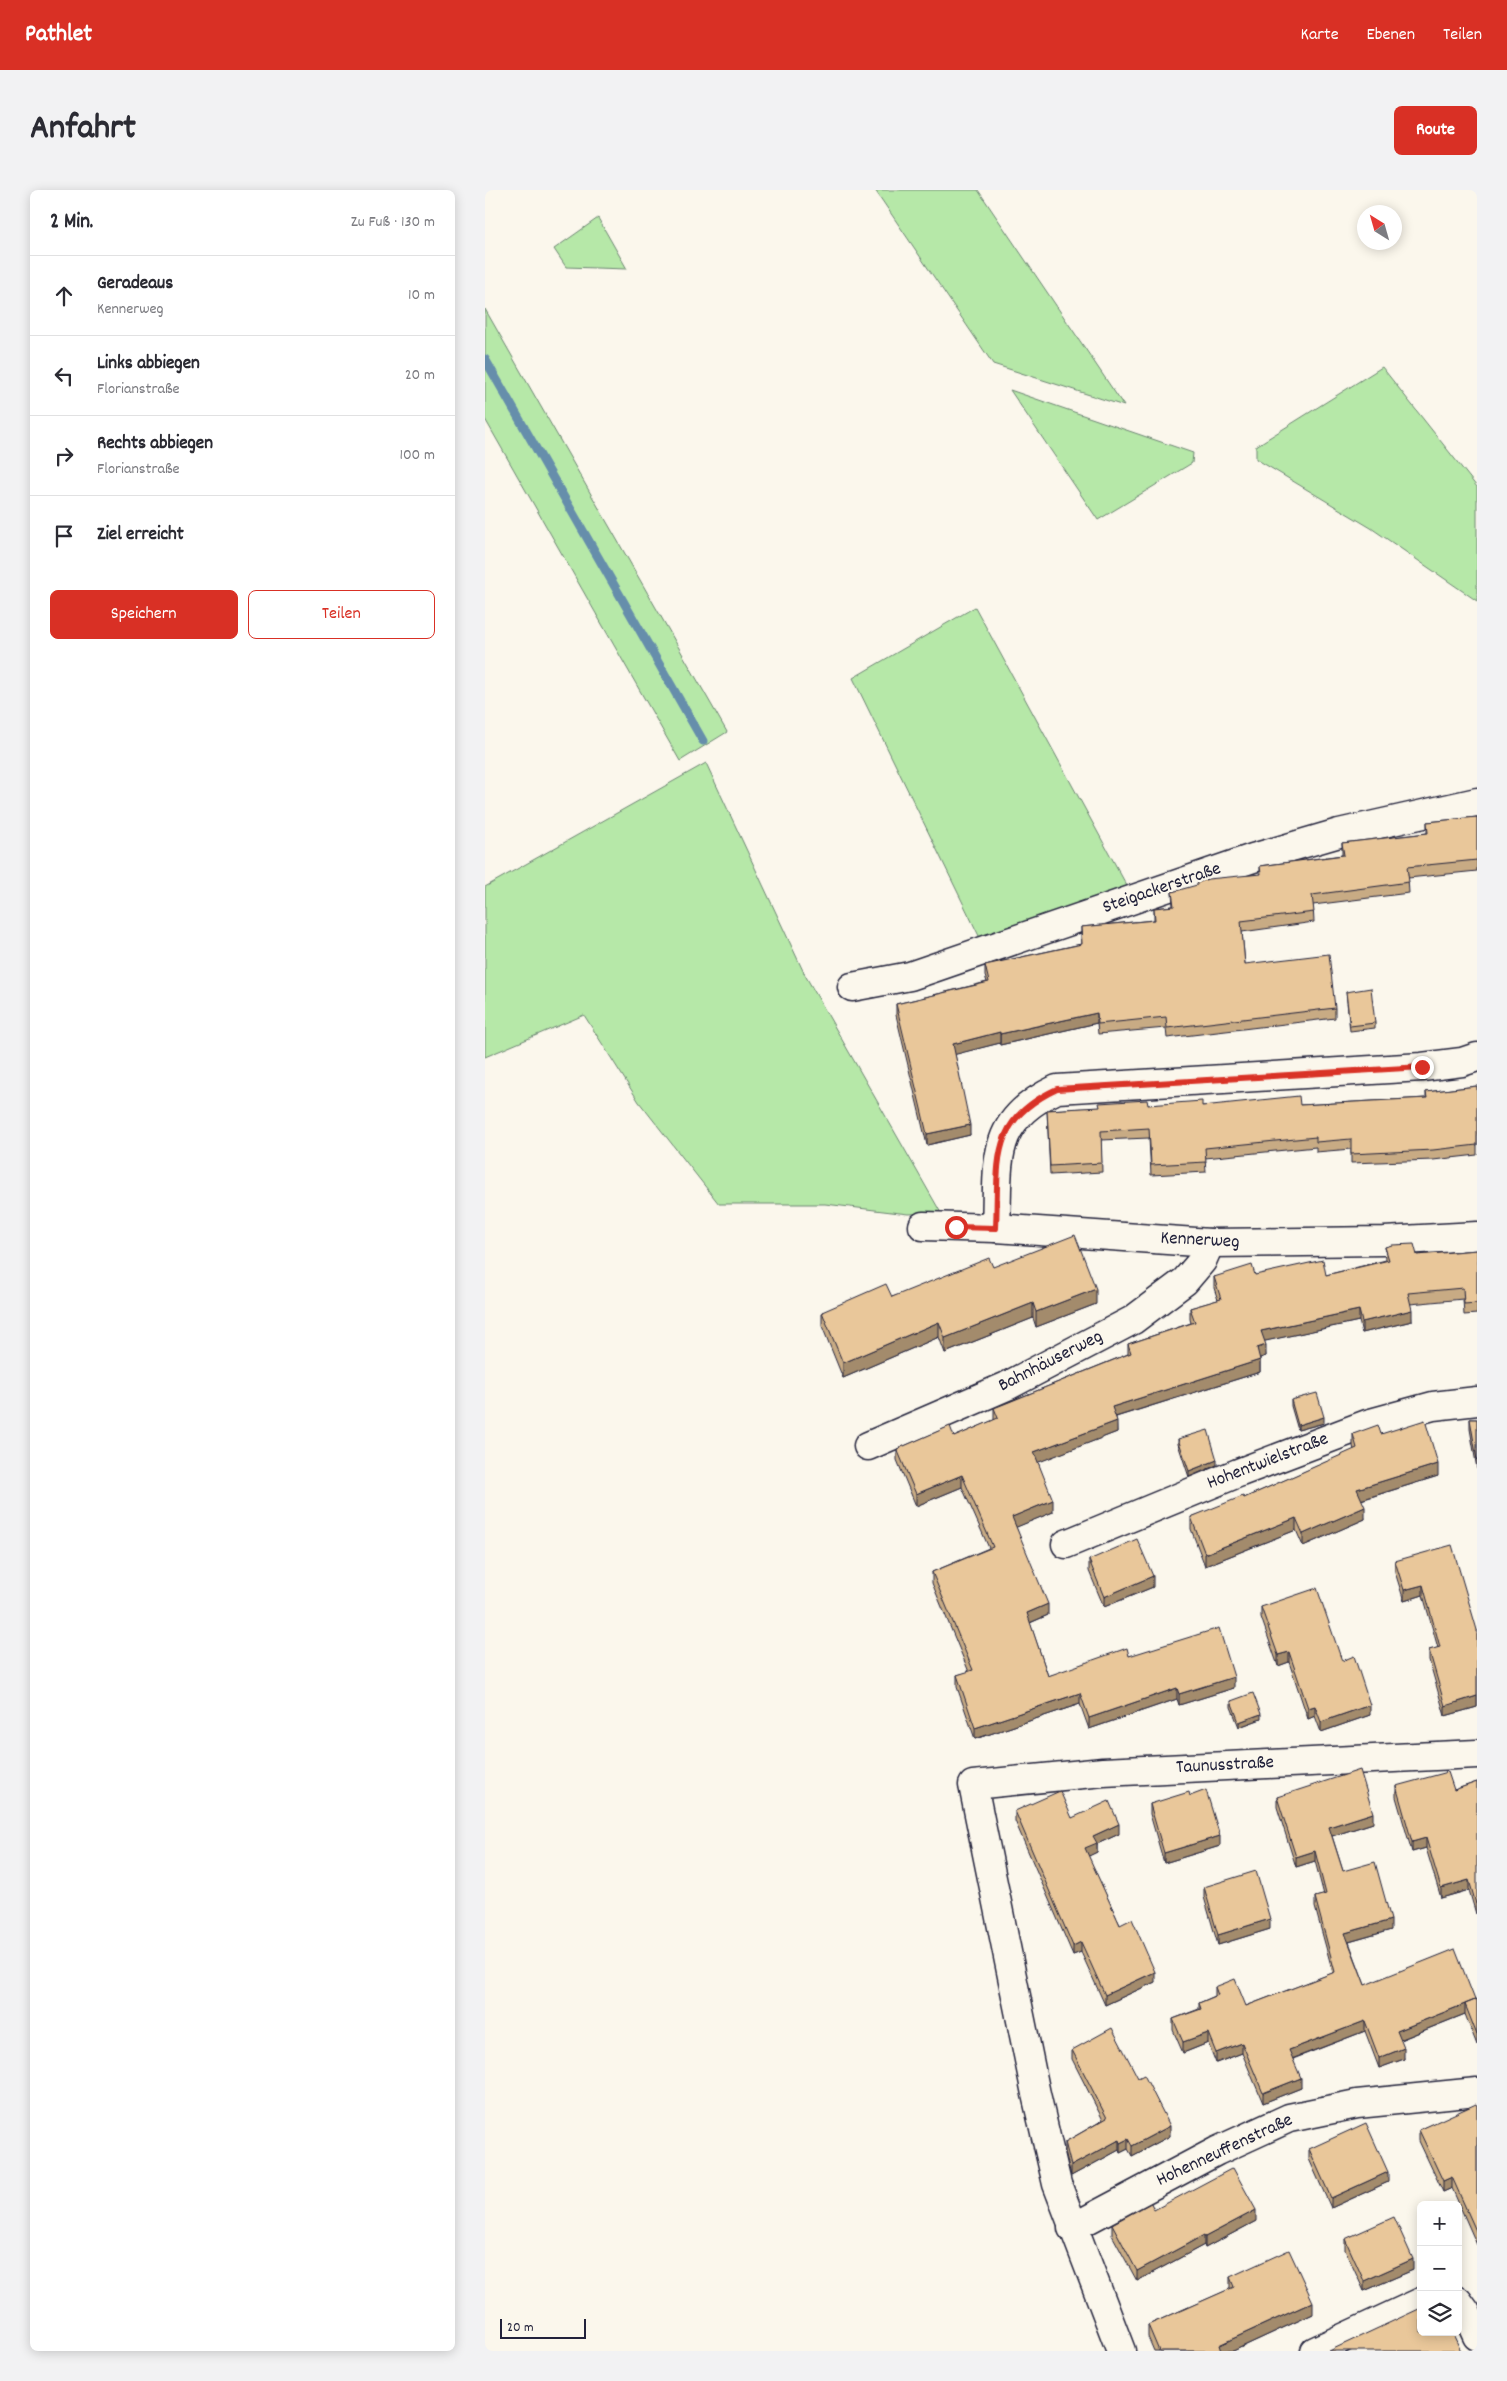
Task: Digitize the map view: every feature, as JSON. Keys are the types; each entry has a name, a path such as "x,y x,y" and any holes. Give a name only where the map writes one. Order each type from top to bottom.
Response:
{"street":[{"name":"Steigackerstraße","path":"852,987 910,976 1253,858 1339,833 1477,802"},
{"path":"996,1228 999,1166 1002,1143 1009,1126 1022,1110 1039,1098 1057,1089 1422,1067 1462,1062 1477,1057"},
{"name":"Kennerweg","path":"923,1226 996,1228 1210,1244 1384,1241 1477,1236"},
{"name":"Bahnhäuserweg","path":"868,1446 1007,1386 1133,1320 1185,1281 1202,1261 1210,1244"},
{"name":"Hohentwielstraße","path":"1066,1544 1237,1473 1367,1424 1433,1406 1477,1401"},
{"name":"Taunusstraße","path":"1072,2228 1057,2184 1038,2102 973,1785 1103,1772 1477,1754"},
{"name":"Hohenneuffenstraße","path":"1072,2228 1217,2150 1289,2118 1357,2104 1477,2092"},
{"path":"1072,2228 1121,2351"},
{"path":"1315,2351 1417,2304"},
{"path":"1462,2306 1467,2312 1477,2336"}],"green space":[{"path":"875,190 978,190 1124,406 993,364"},
{"path":"598,218 627,269 566,267 554,249"},
{"path":"485,309 727,732 680,761 485,419"},
{"path":"1382,367 1477,487 1477,601 1371,528 1256,459 1256,446"},
{"path":"1010,390 1193,453 1192,463 1098,520"},
{"path":"975,607 1127,886 980,938 853,678"},
{"path":"706,763 805,975 941,1213 908,1214 825,1204 719,1204 639,1102 584,1015 485,1057 485,887"}],"building":[{"path":"1477,817 1477,860 1407,867 1409,882 1312,895 1314,912 1241,921 1245,964 1329,954 1335,1008 1167,1028 1166,1017 1098,1024 1097,1013 1000,1034 1000,1032 953,1044 970,1125 927,1134 896,1004 989,982 985,965 1082,944 1081,927 1155,920 1154,908 1174,906 1172,892 1197,885 1197,883 1208,879 1261,874 1260,866 1344,855 1342,843 1428,833 1427,822"},
{"path":"1371,988 1375,1023 1350,1026 1346,992"},
{"path":"1477,1086 1477,1145 1433,1150 1351,1154 1351,1139 1316,1142 1316,1137 1205,1148 1206,1162 1151,1165 1149,1128 1101,1131 1102,1163 1050,1166 1047,1110 1100,1107 1099,1103 1147,1100 1148,1105 1202,1101 1202,1106 1299,1096 1300,1105 1427,1098 1426,1092"},
{"path":"1075,1235 1096,1289 1036,1312 1033,1303 945,1338 939,1322 843,1363 822,1312 886,1284 892,1297 989,1258 993,1267"},
{"path":"1414,1244 1417,1255 1477,1250 1477,1303 1464,1304 1463,1288 1408,1293 1412,1310 1362,1322 1359,1310 1261,1331 1266,1345 1257,1348 1260,1360 1112,1407 1117,1421 1034,1452 1053,1500 1012,1517 1048,1604 1027,1613 1048,1676 1127,1648 1129,1656 1219,1628 1234,1677 1179,1694 1177,1688 1089,1718 1080,1693 975,1728 957,1675 973,1670 932,1572 993,1547 962,1475 916,1494 897,1449 950,1426 954,1437 998,1418 994,1408 1131,1353 1128,1344 1195,1322 1190,1308 1221,1299 1214,1277 1252,1265 1255,1275 1323,1260 1326,1275 1389,1260 1385,1247"},
{"path":"1317,1393 1324,1417 1298,1425 1291,1400"},
{"path":"1470,1419 1477,1419 1477,1460"},
{"path":"1425,1420 1438,1464 1357,1489 1365,1507 1303,1534 1296,1518 1205,1554 1191,1517 1243,1496 1244,1498 1357,1448 1353,1434 1378,1425 1381,1434"},
{"path":"1208,1430 1217,1460 1189,1471 1178,1439"},
{"path":"1137,1539 1153,1576 1104,1597 1089,1560"},
{"path":"1452,1545 1477,1630 1477,1696 1445,1706 1429,1650 1440,1647 1423,1585 1404,1590 1395,1561"},
{"path":"1317,1588 1342,1661 1354,1656 1370,1705 1321,1722 1315,1706 1308,1708 1289,1652 1278,1655 1261,1607"},
{"path":"1253,1693 1261,1714 1239,1722 1231,1701"},
{"path":"1360,1770 1373,1813 1329,1827 1343,1871 1375,1862 1391,1920 1345,1933 1365,1985 1455,1949 1475,2000 1397,2031 1404,2048 1379,2058 1365,2021 1289,2050 1301,2078 1263,2093 1242,2043 1216,2053 1208,2033 1183,2042 1173,2019 1201,2009 1199,2003 1218,1995 1215,1987 1235,1979 1246,2006 1335,1972 1315,1897 1326,1894 1315,1851 1296,1857 1277,1797"},
{"path":"1448,1772 1454,1790 1477,1782 1477,1904 1469,1880 1441,1888 1426,1838 1412,1842 1396,1786"},
{"path":"1206,1790 1220,1836 1164,1853 1150,1804 1189,1792 1190,1796"},
{"path":"1060,1791 1072,1818 1109,1801 1119,1824 1093,1836 1097,1843 1085,1848 1120,1925 1132,1919 1155,1972 1105,1995 1081,1942 1073,1946 1015,1811"},
{"path":"1256,1871 1270,1919 1218,1935 1204,1887"},
{"path":"1477,1999 1477,2035 1465,2004"},
{"path":"1112,2028 1138,2078 1144,2075 1170,2126 1132,2146 1128,2139 1120,2143 1119,2140 1071,2166 1065,2142 1107,2118 1072,2050"},
{"path":"1476,2104 1477,2233 1452,2177 1443,2181 1419,2130"},
{"path":"1366,2123 1388,2172 1331,2198 1309,2149"},
{"path":"1233,2168 1256,2210 1137,2271 1112,2224 1151,2203 1154,2210"},
{"path":"1394,2217 1413,2259 1364,2281 1345,2239"},
{"path":"1289,2250 1313,2302 1219,2345 1221,2351 1159,2351 1148,2325 1234,2287 1230,2277"},
{"path":"1417,2310 1417,2336 1454,2336 1461,2351 1329,2351"}],"waterway":[{"path":"485,359 703,741"}],"route":[{"path":"956,1227 996,1228 999,1166 1002,1143 1009,1126 1022,1110 1039,1098 1057,1089 1078,1086 1422,1067"}]}
